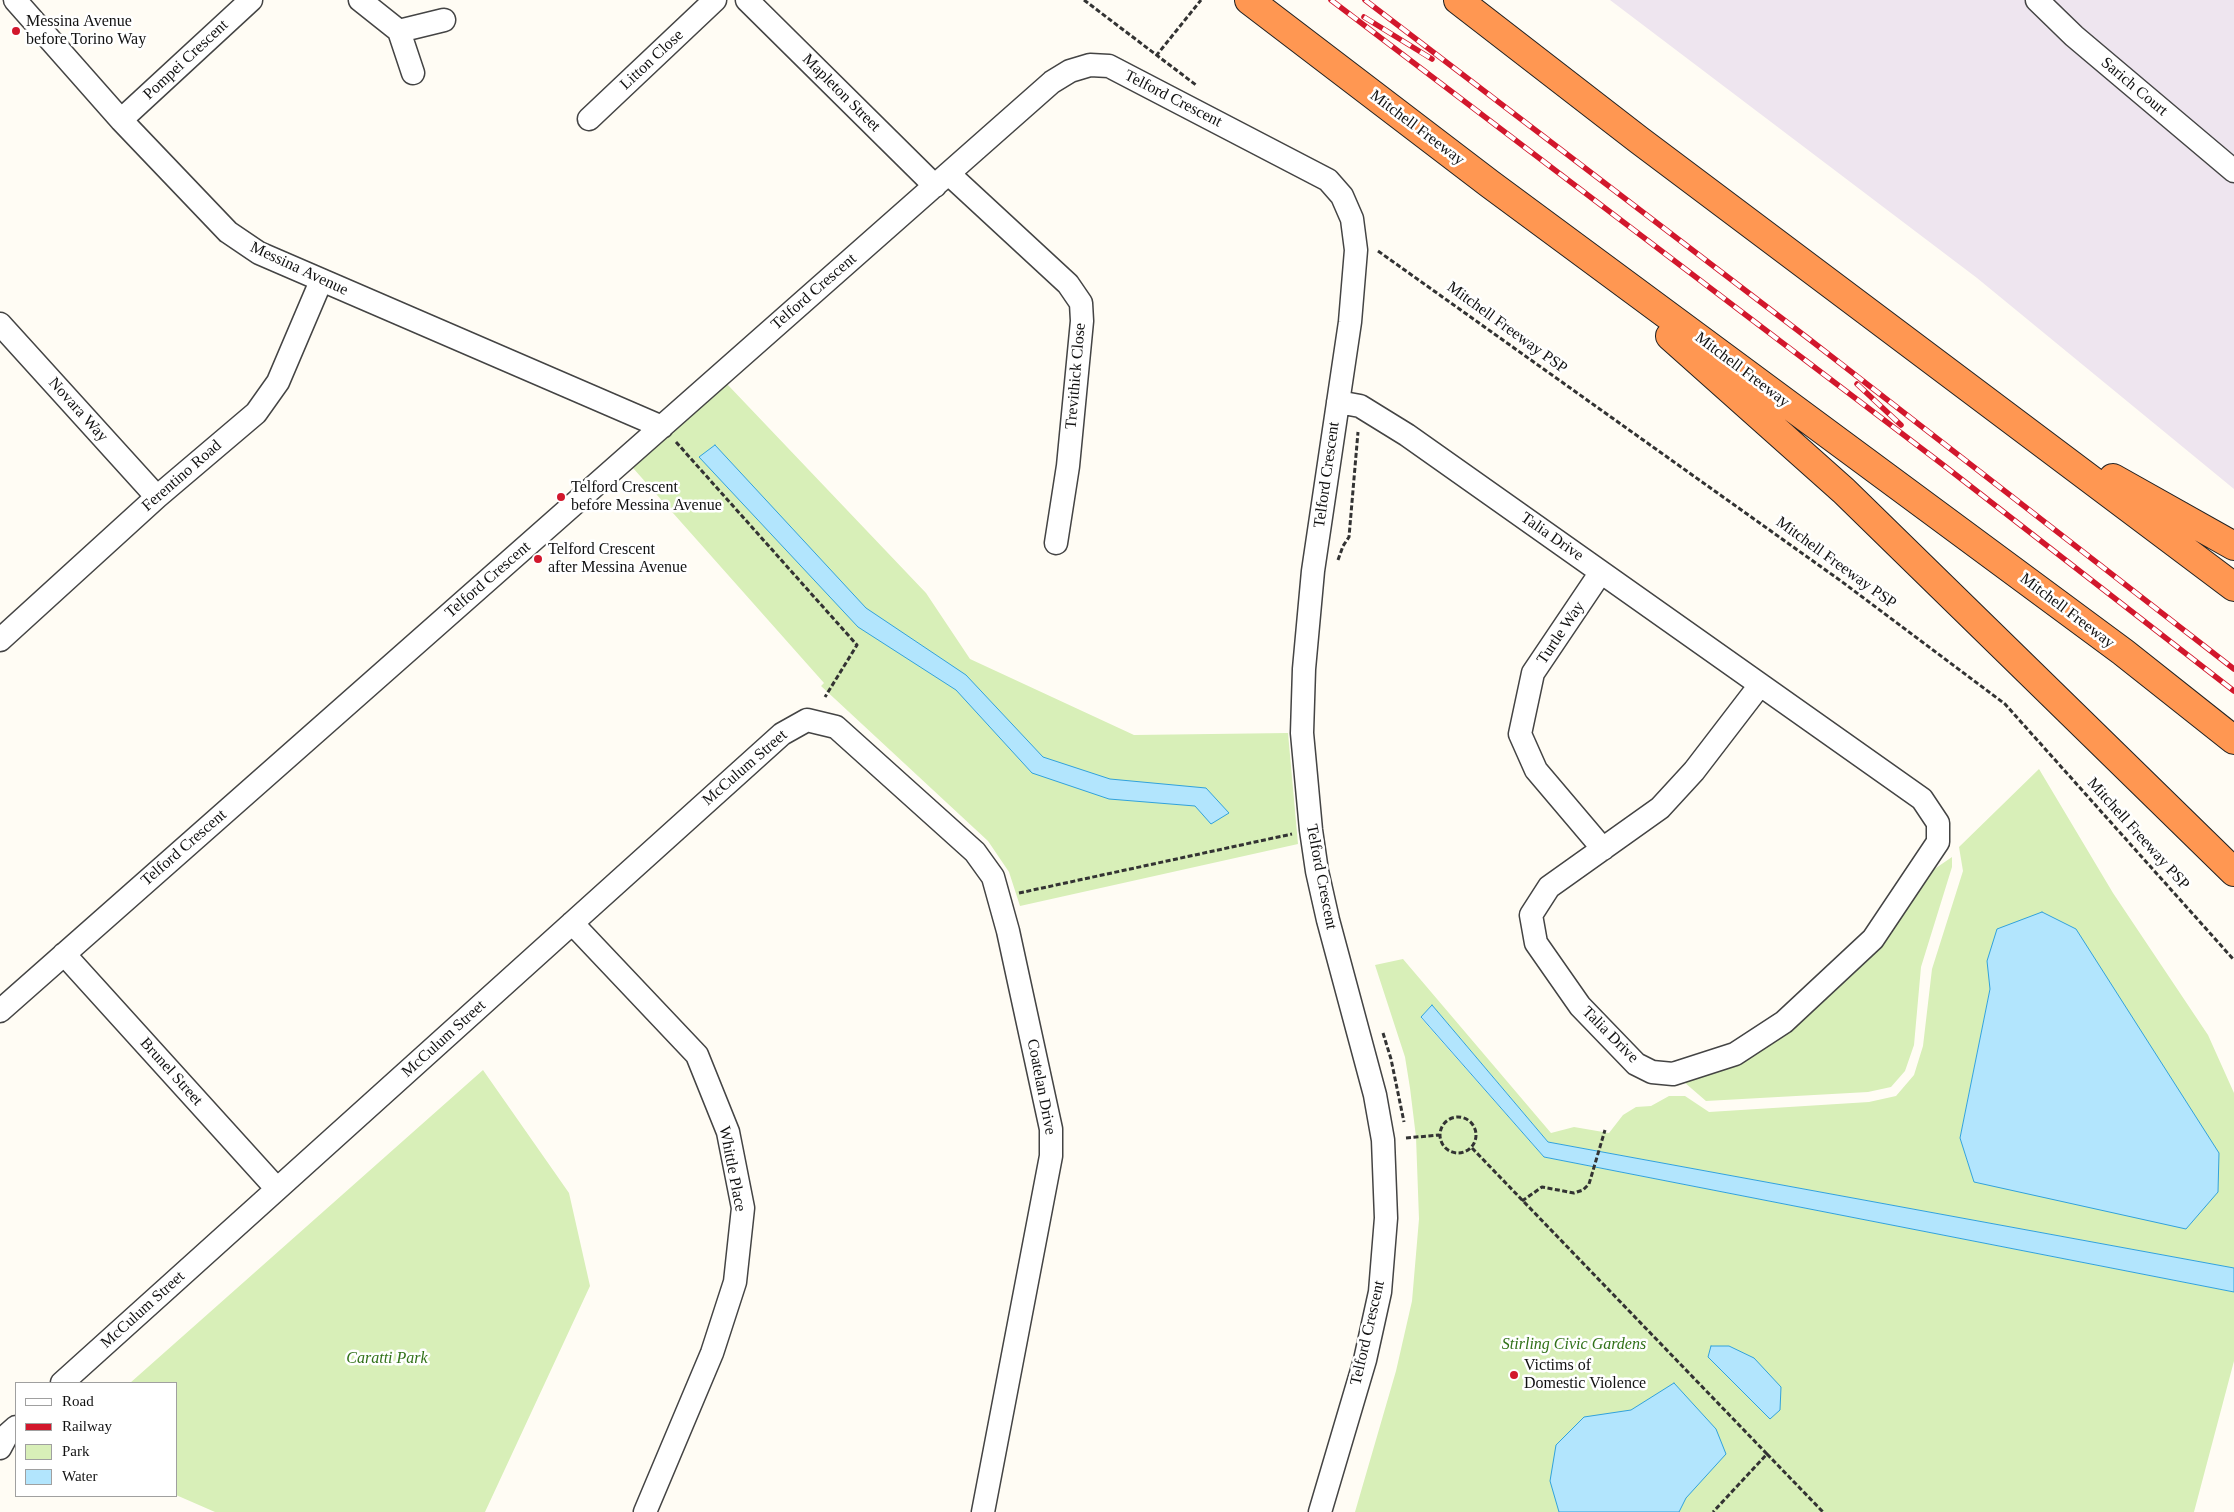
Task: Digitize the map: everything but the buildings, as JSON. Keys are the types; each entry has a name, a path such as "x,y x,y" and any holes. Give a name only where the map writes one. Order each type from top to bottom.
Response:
{"highway":[{"name":"Mitchell Freeway","path":"1249,0 1535,216 2124,652 2234,740"},
{"path":"1458,0 1639,140 2234,587"},
{"path":"1535,216 1844,491 2234,872"},
{"path":"2028,432 2189,519 2234,546"}],"street":[{"name":"Messina Avenue","path":"15,0 121,120 228,232 260,253 321,281 662,427"},
{"name":"Pompei Crescent","path":"121,120 251,0"},
{"path":"360,0 399,31 413,73"},
{"name":"Litton Close","path":"588,119 715,0"},
{"name":"Mapleton Street","path":"747,0 942,180"},
{"name":"Sarich Court","path":"2037,0 2074,36 2234,171"},
{"path":"399,31 444,20"},
{"name":"Telford Crescent","path":"0,1011 1052,82 1070,71 1090,66 1109,66 1328,180 1342,196 1352,219 1356,250 1350,322 1349,404 1313,571 1304,669 1302,733 1311,830 1328,920 1375,1095 1383,1140 1386,1218 1380,1292 1365,1360 1320,1512"},
{"name":"Trevithick Close","path":"942,180 1068,284 1081,303 1082,321 1069,457 1056,543"},
{"name":"Ferentino Road","path":"0,640 156,497 256,413 278,382 321,281"},
{"name":"Novara Way","path":"0,324 156,497"},
{"name":"Talia Drive","path":"1349,404 1407,434 1922,799 1938,823 1938,842 1873,939 1784,1022 1736,1054 1673,1074 1652,1072 1636,1064 1580,1006 1536,943 1531,915 1549,887 1660,808 1694,771 1760,685"},
{"name":"Turtle Way","path":"1601,572 1533,673 1520,734 1536,770 1603,850"},
{"name":"McCulum Street","path":"63,1382 782,734 807,720 836,727"},
{"name":"Coatelan Drive","path":"836,727 975,852 993,877 1051,1129 1051,1156 983,1512"},
{"name":"Whittle Place","path":"572,923 697,1055 728,1132 743,1208 735,1282 712,1353 645,1512"},
{"name":"Brunel Street","path":"64,954 278,1189"},
{"path":"0,1448 15,1428"}],"path":[{"path":"1084,0 1110,19"},
{"path":"1156,56 1201,0"},
{"name":"Mitchell Freeway PSP","path":"1371,247 1841,581 2005,704 2234,960"},
{"path":"1349,404 1349,537"},
{"path":"662,427 856,646 825,697"},
{"path":"999,897 1311,830"},
{"path":"1457,1116 1470,1121 1477,1134 1472,1148 1458,1154 1444,1149 1439,1135 1444,1122 1457,1116"},
{"path":"1522,1201 1542,1187 1574,1193 1583,1190 1589,1184 1605,1130"},
{"path":"1406,1138 1439,1135"},
{"path":"1472,1148 1823,1512"},
{"path":"1713,1512 1767,1454"}],"shaded area":[{"path":"1610,0 2234,0 2234,489 1977,278"}],"green space":[{"path":"727,384 926,593 970,659 1134,735 1288,733 1298,844 1020,906 1009,872 988,841 821,686 824,683 633,468"},
{"name":"Stirling Civic Gardens","path":"2039,769 2113,893 2208,1035 2234,1093 2234,1268 1548,1142 1432,1005 1421,1018 1544,1157 2234,1292 2234,1361 2194,1512 1355,1512 1396,1371 1412,1301 1419,1219 1416,1137 1405,1057 1375,965 1403,959 1551,1133 1574,1127 1609,1133 1623,1115 1636,1107 1651,1106 1669,1096 1685,1096 1709,1112 1869,1102 1896,1096 1914,1075 1923,1046 1932,969 1963,871 1959,847","holes":["1990,989 1974,1182 1960,1138"]},
{"path":"1952,857 1952,867 1921,967 1914,1045 1905,1071 1891,1087 1868,1092 1706,1101 1684,1082 1880,945 1933,870"},
{"name":"Caratti Park","path":"483,1070 569,1193 590,1286 485,1512 215,1512 178,1496 178,1382 131,1382"}],"water":[{"path":"715,445 866,608 966,675 1043,757 1110,779 1206,788 1229,813 1211,824 1195,806 1109,799 1032,773 956,690 858,627 699,457"},
{"path":"2042,912 2076,929 2219,1153 2218,1192 2186,1229 1974,1182 1960,1138 1990,989 1987,961 1997,929"},
{"path":"1432,1005 1548,1142 2234,1268 2234,1292 1544,1157 1421,1017"},
{"path":"1711,1346 1729,1346 1754,1358 1781,1387 1780,1410 1770,1419 1708,1357"},
{"path":"1674,1383 1716,1429 1726,1454 1686,1498 1679,1512 1559,1512 1550,1481 1556,1445 1584,1417 1631,1410"}],"railway":[{"path":"1331,0 1942,464 2234,691"},
{"path":"1365,0 1809,339 2234,669"},
{"path":"1364,17 1432,59"},
{"path":"1857,384 1901,425"}],"place":[{"name":"Messina Avenue before Torino Way","path":"16,31"},
{"name":"Telford Crescent before Messina Avenue","path":"561,497"},
{"name":"Telford Crescent after Messina Avenue","path":"538,559"},
{"name":"Victims of Domestic Violence","path":"1514,1375"}]}
